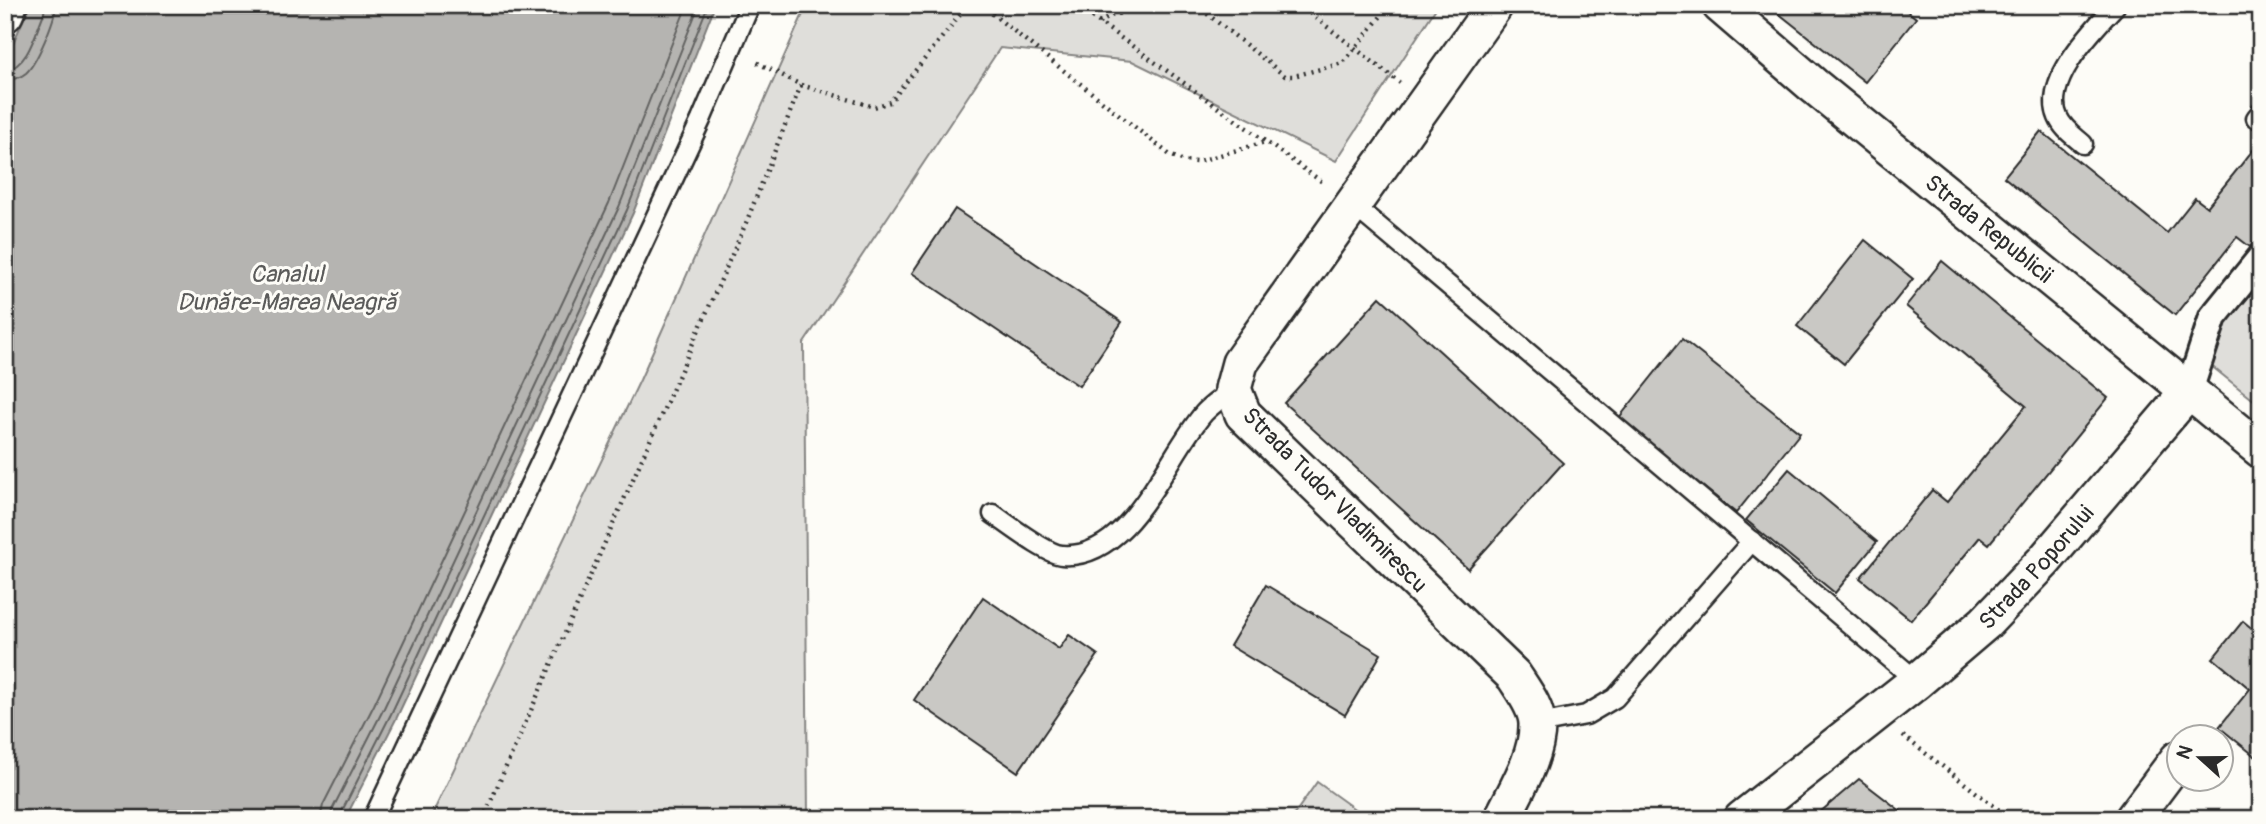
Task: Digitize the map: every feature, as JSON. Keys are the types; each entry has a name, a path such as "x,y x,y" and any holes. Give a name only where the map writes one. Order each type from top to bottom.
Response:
{"street":[{"path":"5,14 9,5"},
{"name":"Strada Tudor Vladimirescu","path":"1495,5 1240,363 1233,389 1243,414 1514,676 1528,698 1538,724"},
{"name":"Strada Republicii","path":"1720,5 1813,85 2261,450"},
{"name":"Strada Poporului","path":"1742,819 1917,681 1985,623 2044,561 2189,391 2213,317 2261,258"},
{"path":"1502,819 1531,757 1538,724"},
{"path":"2133,819 2164,779"}],"lane":[{"path":"373,819 701,120 750,5"},
{"path":"2083,144 2063,127 2056,114 2055,102 2066,67 2079,46 2116,5"},
{"path":"1352,204 1917,681"},
{"path":"993,514 1039,545 1060,555 1091,551 1130,523 1204,412 1233,389"},
{"path":"1538,724 1586,715 1615,698 1752,541"}],"path":[{"path":"731,50 801,85 874,107 890,102 968,5"},
{"path":"981,5 1170,155 1184,161 1196,162 1265,142"},
{"path":"1075,5 1352,204"},
{"path":"1099,23 1113,15 1153,5"},
{"path":"1196,5 1284,76 1294,76 1343,63 1390,5"},
{"path":"1299,5 1426,102"},
{"path":"483,819 746,223 801,85"},
{"path":"1875,714 2011,819"}],"shaded area":[{"path":"807,5 1438,5 1336,161 1132,61 1000,48 804,343 808,819 430,819 640,380"},
{"path":"2261,269 2261,406 2194,352"},
{"path":"1317,782 1356,810 1359,819 1291,819"}],"water":[{"name":"Canalul Dunăre-Marea Neagră","path":"30,5 715,5 633,213 397,717 345,819 5,819 5,61"}],"building":[{"path":"1768,5 1900,5 1916,18 1865,82"},
{"path":"2041,131 2167,233 2195,198 2207,207 2261,140 2261,234 2250,247 2237,237 2175,315 2004,177"},
{"path":"955,209 1122,322 1079,386 912,273"},
{"path":"1865,240 1913,279 1844,364 1797,326"},
{"path":"1942,261 2108,398 1989,544 1980,537 1911,620 1860,578 1932,490 1947,502 2026,406 1906,306"},
{"path":"1380,297 1563,463 1468,569 1284,403"},
{"path":"1682,339 1800,433 1736,513 1618,419"},
{"path":"1789,469 1877,542 1835,593 1746,520"},
{"path":"1266,585 1381,654 1345,715 1230,646"},
{"path":"983,597 1059,649 1069,635 1098,655 1018,772 914,700"},
{"path":"2243,621 2261,636 2261,761 2234,739 2234,722 2223,722 2250,689 2213,658"},
{"path":"1859,779 1911,819 1812,819"}]}
